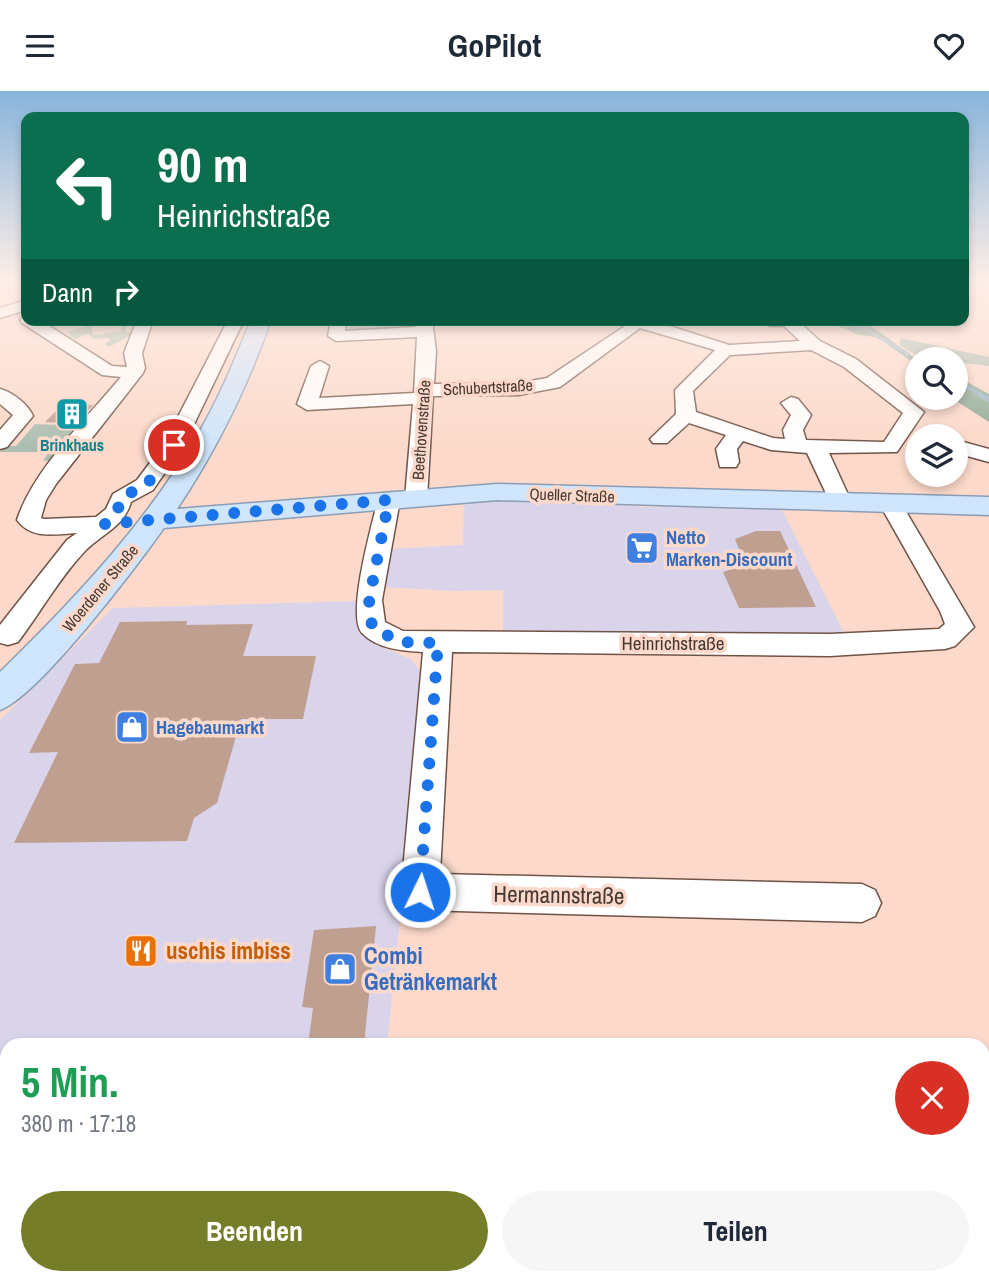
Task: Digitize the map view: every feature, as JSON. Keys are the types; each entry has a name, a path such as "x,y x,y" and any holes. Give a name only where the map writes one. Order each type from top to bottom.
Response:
{"main road":[{"name":"Woerdener Straße","path":"0,695 59,636 177,492 215,428 253,338"},
{"name":"Queller Straße","path":"156,520 497,492 989,506"}],"street":[{"path":"58,338 108,370 134,373"},
{"path":"139,338 133,353 136,367 134,373 46,482 35,501 29,520 40,527 156,520"},
{"path":"8,635 76,546 117,512 121,499 152,479 201,395 228,338"},
{"name":"Beethovenstraße","path":"402,499 424,394 425,338"},
{"name":"Schubertstraße","path":"424,394 519,389 553,383 618,338"},
{"path":"691,338 725,350"},
{"path":"806,338 814,345 850,363 914,412 912,424"},
{"path":"686,415 684,390 725,350 814,345"},
{"path":"320,366 307,404 424,394"},
{"path":"0,395 22,412 23,416 0,443"},
{"path":"791,403 801,415 793,430 807,446 841,501"},
{"path":"686,415 771,444 890,448 905,437"},
{"path":"660,439 686,415"},
{"path":"728,462 726,449 739,433"},
{"path":"968,450 989,456"},
{"name":"Heinrichstraße","path":"402,499 369,600 372,627 400,642 830,645 945,639 960,628 953,611 890,503"},
{"name":"Hermannstraße","path":"438,643 420,892 862,902"}],"shaded area":[{"path":"464,499 582,500 643,507 780,506 845,635 503,638 503,590 455,591 380,587 387,549 463,545"},
{"path":"358,601 367,636 379,646 411,659 425,677 388,1038 0,1038 0,720 113,608"}],"green space":[{"path":"93,338 126,338 109,347 105,344 110,340 107,338"},
{"path":"878,338 888,338 905,350 905,357"},
{"path":"901,338 943,347 905,348 899,345"},
{"path":"968,352 989,357 989,366 968,363"},
{"path":"968,383 989,394 989,422 968,409"},
{"path":"35,424 84,426 52,460 43,461 49,452 0,452 4,446 16,446"}],"building":[{"name":"Brinkhaus","path":"63,404 93,405 77,424 45,422"},
{"path":"756,531 780,531 816,607 739,608 723,572 745,564 735,539"},
{"name":"Hagebaumarkt","path":"187,621 186,625 253,624 243,656 316,656 303,719 241,719 217,803 194,818 187,841 14,843 58,752 29,753 75,664 99,663 120,622"},
{"name":"Combi Getränkemarkt","path":"376,926 365,1038 309,1038 313,1008 302,1007 314,930"}],"waterway":[{"path":"880,338 905,352"},
{"path":"968,388 983,396"},
{"path":"980,395 989,400"}],"place":[{"name":"Brinkhaus","path":"72,414"},
{"name":"Netto Marken-Discount","path":"642,548"},
{"name":"Hagebaumarkt","path":"132,727"},
{"name":"uschis imbiss","path":"141,951"},
{"name":"Combi Getränkemarkt","path":"340,969"}],"route":[{"path":"174,445 152,479 121,499 117,512 105,524 389,500 369,600 372,627 400,642 438,643 420,892"}]}
